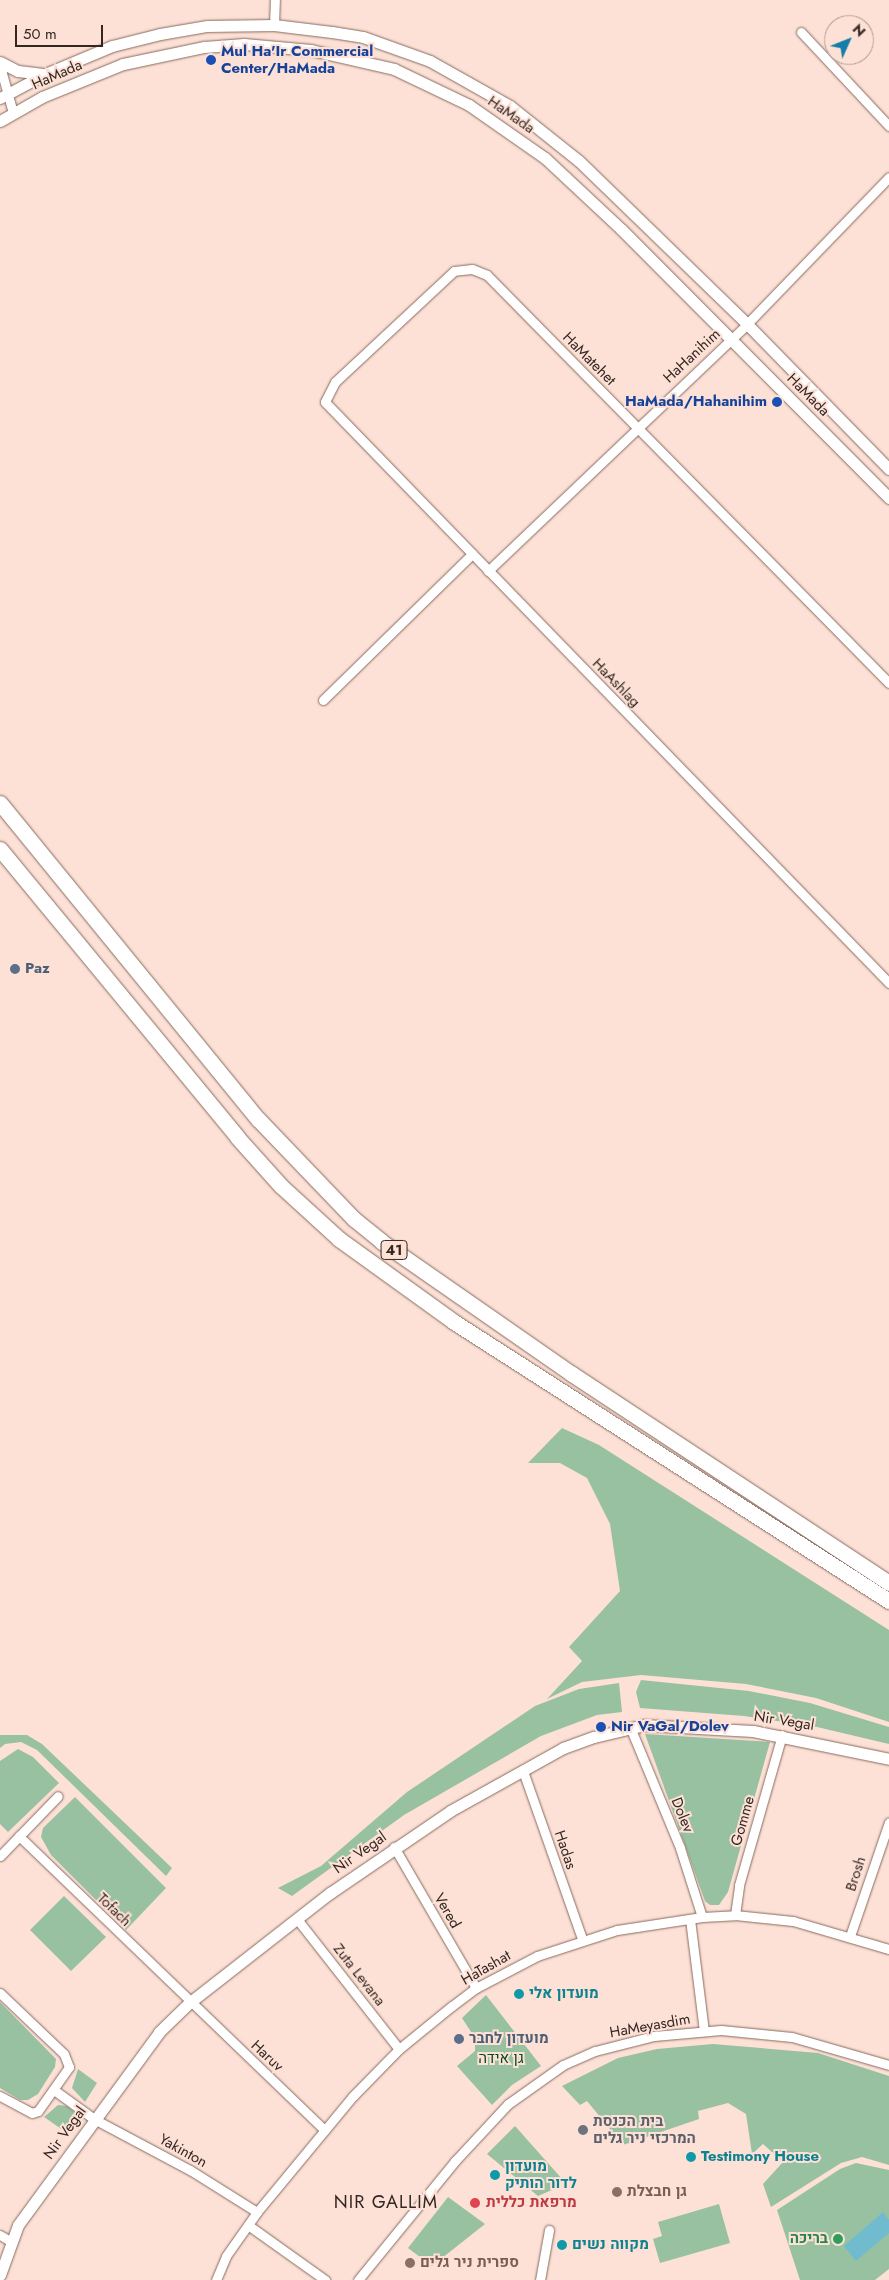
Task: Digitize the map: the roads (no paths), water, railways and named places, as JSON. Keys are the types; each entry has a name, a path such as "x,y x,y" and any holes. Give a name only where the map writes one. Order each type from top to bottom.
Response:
{"highway":[{"name":"41","path":"0,804 258,1119 354,1219 382,1242 564,1368 889,1584"},
{"name":"41","path":"0,849 237,1138 281,1186 339,1239 454,1322 889,1601"}],"street":[{"path":"274,25 275,0"},
{"name":"HaMada","path":"3,97 45,74 112,46 160,34 207,26 274,25 363,38 430,61 502,102 579,161 747,324 889,470"},
{"path":"801,32 889,126"},
{"name":"HaMada","path":"0,121 13,113 123,64 204,47 249,44 311,50 394,69 469,105 545,158 731,338 889,498"},
{"path":"0,62 18,71 45,74"},
{"path":"0,66 3,97 13,113"},
{"name":"HaHanihim","path":"488,571 747,324 889,177"},
{"name":"HaMatehet","path":"324,402 335,382 454,271 472,269 487,275 889,684"},
{"name":"HaAshlag","path":"324,402 889,982"},
{"path":"323,700 472,554"},
{"name":"Nir Vegal","path":"0,2274 5,2238 143,2050 189,2003 394,1847 523,1771 578,1742 630,1727 707,1726 782,1736 889,1759"},
{"name":"Dolev","path":"630,1727 680,1848 702,1917"},
{"name":"Gomme","path":"735,1916 739,1884 782,1736"},
{"name":"Hadas","path":"523,1771 582,1939"},
{"path":"0,1856 58,1796"},
{"name":"Brosh","path":"850,1936 889,1822"},
{"name":"Tofach","path":"19,1836 189,2003"},
{"name":"Vered","path":"394,1847 476,1988"},
{"name":"HaTashat","path":"216,2280 226,2256 257,2212 353,2096 399,2049 476,1988 537,1956 582,1939 702,1917 735,1916 793,1921 850,1936 889,1950"},
{"name":"Zuta Levana","path":"297,1919 399,2049"},
{"path":"690,1919 704,2031"},
{"path":"0,1993 68,2060 69,2067 44,2106 32,2113 0,2096"},
{"name":"Haruv","path":"189,2003 325,2130"},
{"name":"HaMeyasdim","path":"358,2280 481,2131 536,2082 563,2065 620,2044 704,2031 751,2032 792,2037 889,2065"},
{"name":"Yakinton","path":"54,2090 94,2119 190,2170 257,2212"},
{"path":"248,2225 325,2280"},
{"path":"540,2280 549,2230"}],"water":[{"path":"883,2212 889,2220 889,2233 856,2261 844,2246"}],"place":[{"name":"Mul Ha'Ir Commercial Center/HaMada","path":"211,60"},
{"name":"HaMada/Hahanihim","path":"777,402"},
{"name":"Paz","path":"15,969"},
{"name":"Nir VaGal/Dolev","path":"601,1727"},
{"name":"מועדון אלי","path":"519,1994"},
{"name":"מועדון לחבר","path":"459,2039"},
{"name":"בית הכנסת המרכזי ניר גלים","path":"583,2130"},
{"name":"Testimony House","path":"691,2157"},
{"name":"מועדון לדור הותיק","path":"495,2175"},
{"name":"גן חבצלת","path":"617,2192"},
{"name":"מרפאת כללית","path":"475,2203"},
{"name":"בריכה","path":"838,2239"},
{"name":"מקווה נשים","path":"562,2245"},
{"name":"ספרית ניר גלים","path":"410,2263"}],"district":[{"name":"NIR GALLIM","path":"386,2202"}],"park label":[{"name":"גן אידה","path":"501,2059"}]}
